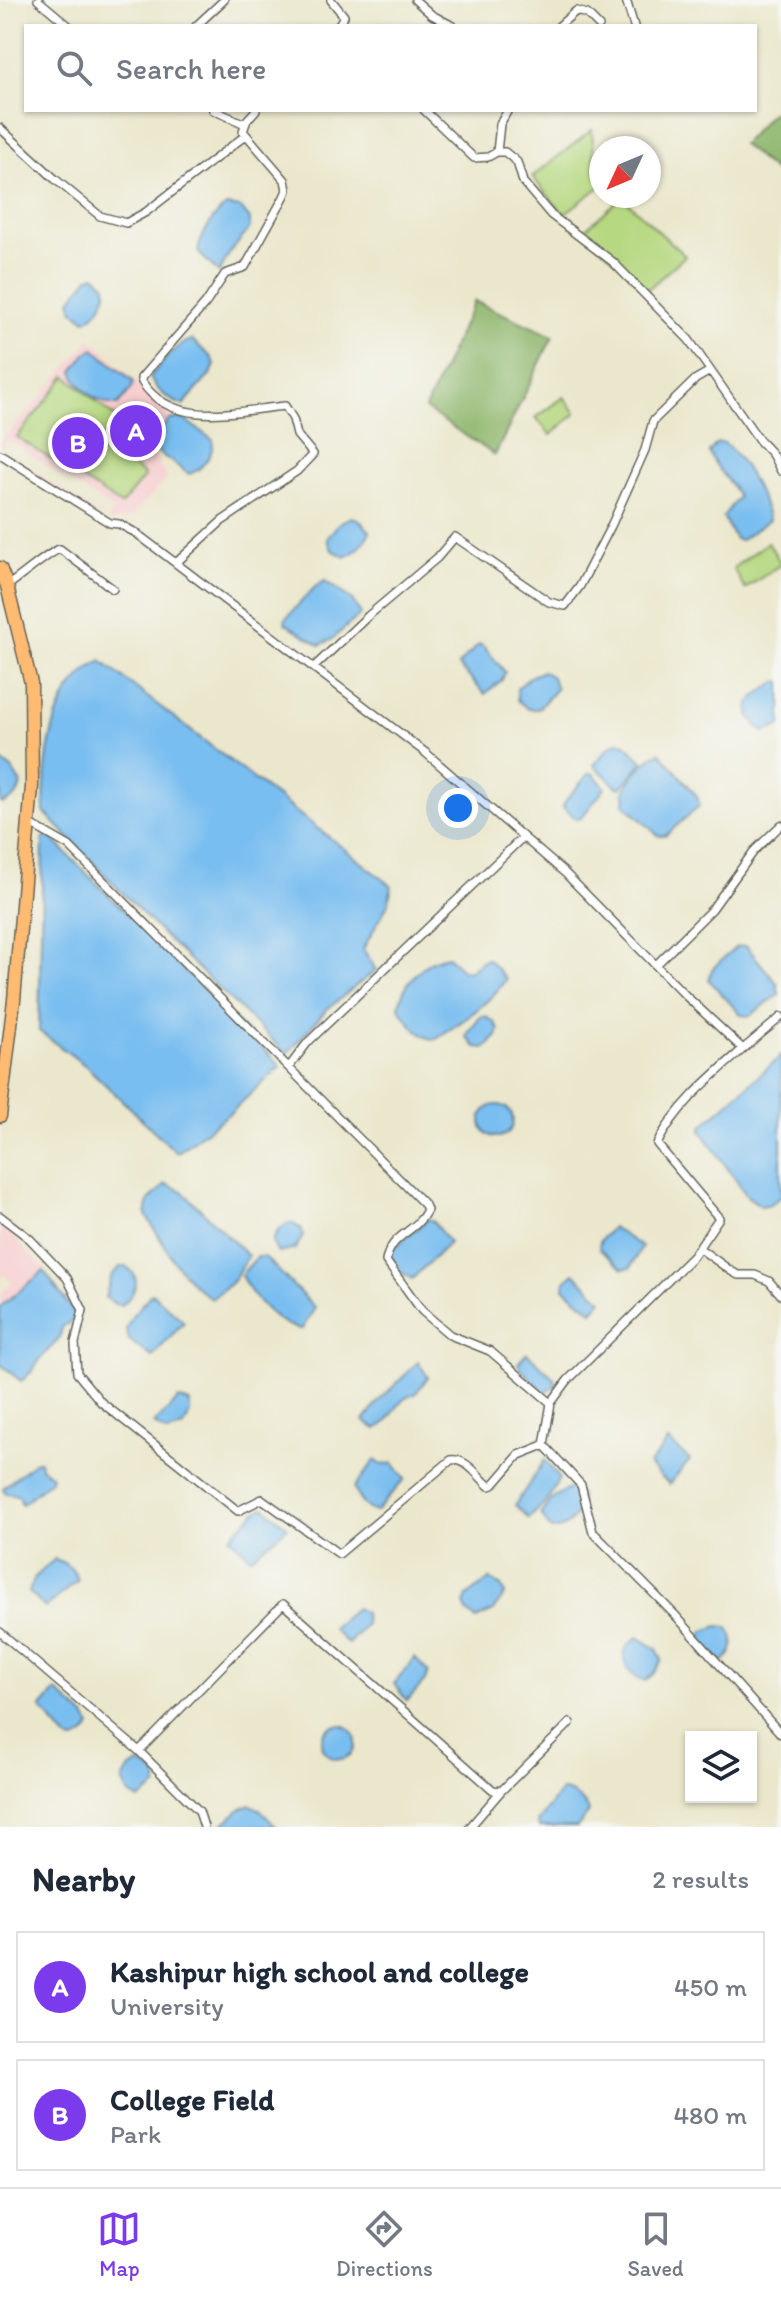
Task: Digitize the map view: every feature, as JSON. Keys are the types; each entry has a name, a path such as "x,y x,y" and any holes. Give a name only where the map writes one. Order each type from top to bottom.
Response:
{"highway":[{"path":"0,568 31,683 32,786 14,1000 0,1116"}],"street":[{"path":"38,0 67,24"},
{"path":"198,24 224,0"},
{"path":"331,0 344,16 339,24"},
{"path":"415,0 432,15 449,24"},
{"path":"626,0 633,24"},
{"path":"561,24 576,11 587,14 597,24"},
{"path":"218,112 245,124"},
{"path":"177,562 222,521 297,471 313,454 297,435 293,419 285,406 214,415 178,409 164,402 141,378 188,324 225,274 245,267 287,190 285,180 243,131 254,112"},
{"path":"426,112 474,158 505,152 517,162 523,182 551,215 634,281 689,340 772,454 781,471"},
{"path":"497,112 500,124 497,152"},
{"path":"500,124 507,112"},
{"path":"0,128 100,216 126,223 146,212 246,135"},
{"path":"314,667 437,558 455,537 549,602 565,606 580,586 611,526 645,450 653,421 696,379 710,371"},
{"path":"0,454 110,523 136,533 426,753 565,873 743,1049"},
{"path":"7,586 38,565 53,550 60,549 113,589"},
{"path":"29,823 69,846 425,1205 427,1210 420,1221 388,1248 386,1261 422,1311 450,1335 490,1351 551,1403"},
{"path":"656,965 712,909 754,851 781,825"},
{"path":"289,1067 308,1042 522,838"},
{"path":"544,1445 551,1403 568,1380 699,1248 719,1218 657,1144 664,1129 691,1096 781,1017"},
{"path":"0,1216 30,1239 67,1278 83,1310 75,1343 77,1373 101,1402 238,1511 262,1499 339,1554 451,1460 456,1458 464,1462 489,1486 519,1455 544,1445"},
{"path":"699,1248 738,1275 755,1275 769,1281 781,1295"},
{"path":"544,1445 581,1485 593,1532 676,1616 781,1734"},
{"path":"139,1751 283,1604 488,1786 501,1791"},
{"path":"0,1632 139,1751 199,1811 204,1827"},
{"path":"470,1827 501,1791 570,1723"}],"shaded area":[{"path":"91,339 171,415 149,447 168,478 130,518 111,522 0,449 108,520 114,510 7,439 0,448 0,443","holes":["94,349 133,381 118,405 102,402 75,378 73,371","65,377 135,435 121,455 145,476 121,505 18,437"]},
{"path":"0,1224 45,1269 0,1306 0,1294 12,1283 5,1275 0,1279"}],"green space":[{"path":"781,103 781,177 742,144"},
{"path":"592,130 592,136 589,136 589,195 564,214 532,177"},
{"path":"609,208 634,208 685,256 648,289 583,231"},
{"path":"474,301 553,336 495,455 425,409"},
{"path":"66,376 136,435 121,455 145,476 121,505 17,437"},
{"path":"564,397 576,413 551,435 536,418"},
{"path":"768,542 781,564 745,589 733,568"}],"water":[{"path":"226,206 241,208 250,219 250,228 227,257 219,273 198,252 208,227"},
{"path":"95,275 106,285 104,301 86,320 73,310 71,300 89,277"},
{"path":"192,340 211,357 215,365 211,374 183,405 164,394 150,377 174,350"},
{"path":"94,349 133,381 132,388 118,405 97,399 75,377 73,371"},
{"path":"182,418 213,440 206,461 189,474 156,451 157,438 169,420"},
{"path":"717,443 724,443 731,449 745,468 769,520 741,540 735,539 723,517 738,497 709,452"},
{"path":"351,517 358,519 370,531 360,547 345,557 332,550 327,539 339,523"},
{"path":"325,581 352,600 361,614 331,640 320,645 285,623 286,618 315,587"},
{"path":"479,644 505,672 502,680 485,694 458,665"},
{"path":"101,661 392,886 388,904 363,949 376,970 326,1010 287,1054 164,936 44,812 46,770 53,727 71,689 84,673"},
{"path":"543,671 552,677 556,689 538,709 528,709 517,700 517,689 529,677"},
{"path":"779,681 781,726 764,732 748,709 754,698"},
{"path":"617,742 624,743 643,761 621,788 594,765"},
{"path":"660,752 697,796 699,806 665,836 659,836 624,804 624,792 630,780"},
{"path":"0,760 12,769 21,784 14,797 1,804"},
{"path":"589,773 594,774 605,788 581,818 576,819 563,807"},
{"path":"48,835 281,1066 231,1112 177,1153 86,1066 39,1031 43,838"},
{"path":"746,946 777,983 779,994 750,1016 741,1015 709,980 712,969 736,947"},
{"path":"448,956 462,970 469,971 488,959 506,979 463,1021 433,1040 417,1031 399,1007 409,982 416,974 431,962"},
{"path":"485,1016 499,1030 486,1048 476,1047 466,1036 480,1017"},
{"path":"781,1056 781,1197 761,1206 747,1196 701,1130"},
{"path":"497,1105 508,1110 513,1121 508,1132 497,1137 486,1132 481,1121 486,1110"},
{"path":"166,1184 182,1191 248,1256 232,1282 211,1299 175,1263 146,1215 149,1200"},
{"path":"428,1219 433,1221 449,1243 412,1279 397,1268 390,1252"},
{"path":"291,1223 302,1229 303,1236 295,1249 278,1253 272,1242 282,1227"},
{"path":"612,1227 642,1247 630,1268 623,1269 599,1249 600,1241"},
{"path":"257,1257 265,1257 315,1308 302,1329 275,1317 245,1283 241,1275"},
{"path":"120,1267 127,1267 136,1282 131,1296 122,1305 105,1297 112,1275"},
{"path":"44,1271 78,1318 62,1327 57,1341 21,1381 0,1364 0,1307"},
{"path":"574,1273 602,1300 592,1311 564,1288 565,1281"},
{"path":"152,1293 184,1322 152,1357 129,1340 126,1329 133,1315"},
{"path":"527,1353 555,1379 556,1386 545,1392 520,1368 518,1363"},
{"path":"418,1362 428,1377 415,1394 403,1400 387,1421 376,1429 364,1421 379,1401"},
{"path":"179,1399 190,1403 190,1413 184,1427 167,1433 154,1424"},
{"path":"668,1441 690,1460 669,1484 649,1465"},
{"path":"375,1460 382,1465 393,1463 405,1479 376,1512 365,1506 354,1488"},
{"path":"545,1460 559,1478 549,1498 529,1519 515,1505"},
{"path":"40,1461 41,1467 52,1476 22,1504 19,1496 4,1492 3,1488"},
{"path":"572,1488 580,1494 577,1513 564,1527 551,1530 541,1514 554,1498"},
{"path":"264,1507 288,1527 251,1557 230,1537"},
{"path":"55,1559 69,1567 78,1580 45,1608 29,1592 35,1577"},
{"path":"490,1579 500,1585 505,1594 492,1612 476,1619 467,1612 464,1604 467,1596"},
{"path":"356,1608 364,1613 366,1624 348,1644 332,1628"},
{"path":"718,1626 727,1627 734,1641 730,1654 722,1662 702,1642 701,1636 704,1631"},
{"path":"638,1637 657,1649 662,1660 645,1681 631,1673 624,1655 626,1648"},
{"path":"415,1658 428,1672 425,1681 407,1701 394,1684"},
{"path":"56,1691 91,1726 88,1732 72,1741 41,1708"},
{"path":"339,1725 351,1730 356,1742 351,1754 339,1759 327,1754 322,1742 327,1730"},
{"path":"139,1764 153,1772 157,1786 139,1800 128,1793 123,1780 130,1768"},
{"path":"561,1791 578,1798 589,1812 577,1827 539,1827 537,1822"},
{"path":"250,1805 260,1809 276,1827 220,1827 239,1810"}],"place":[{"name":"Kashipur high school and college","path":"136,431"},
{"name":"College Field","path":"78,443"}]}
